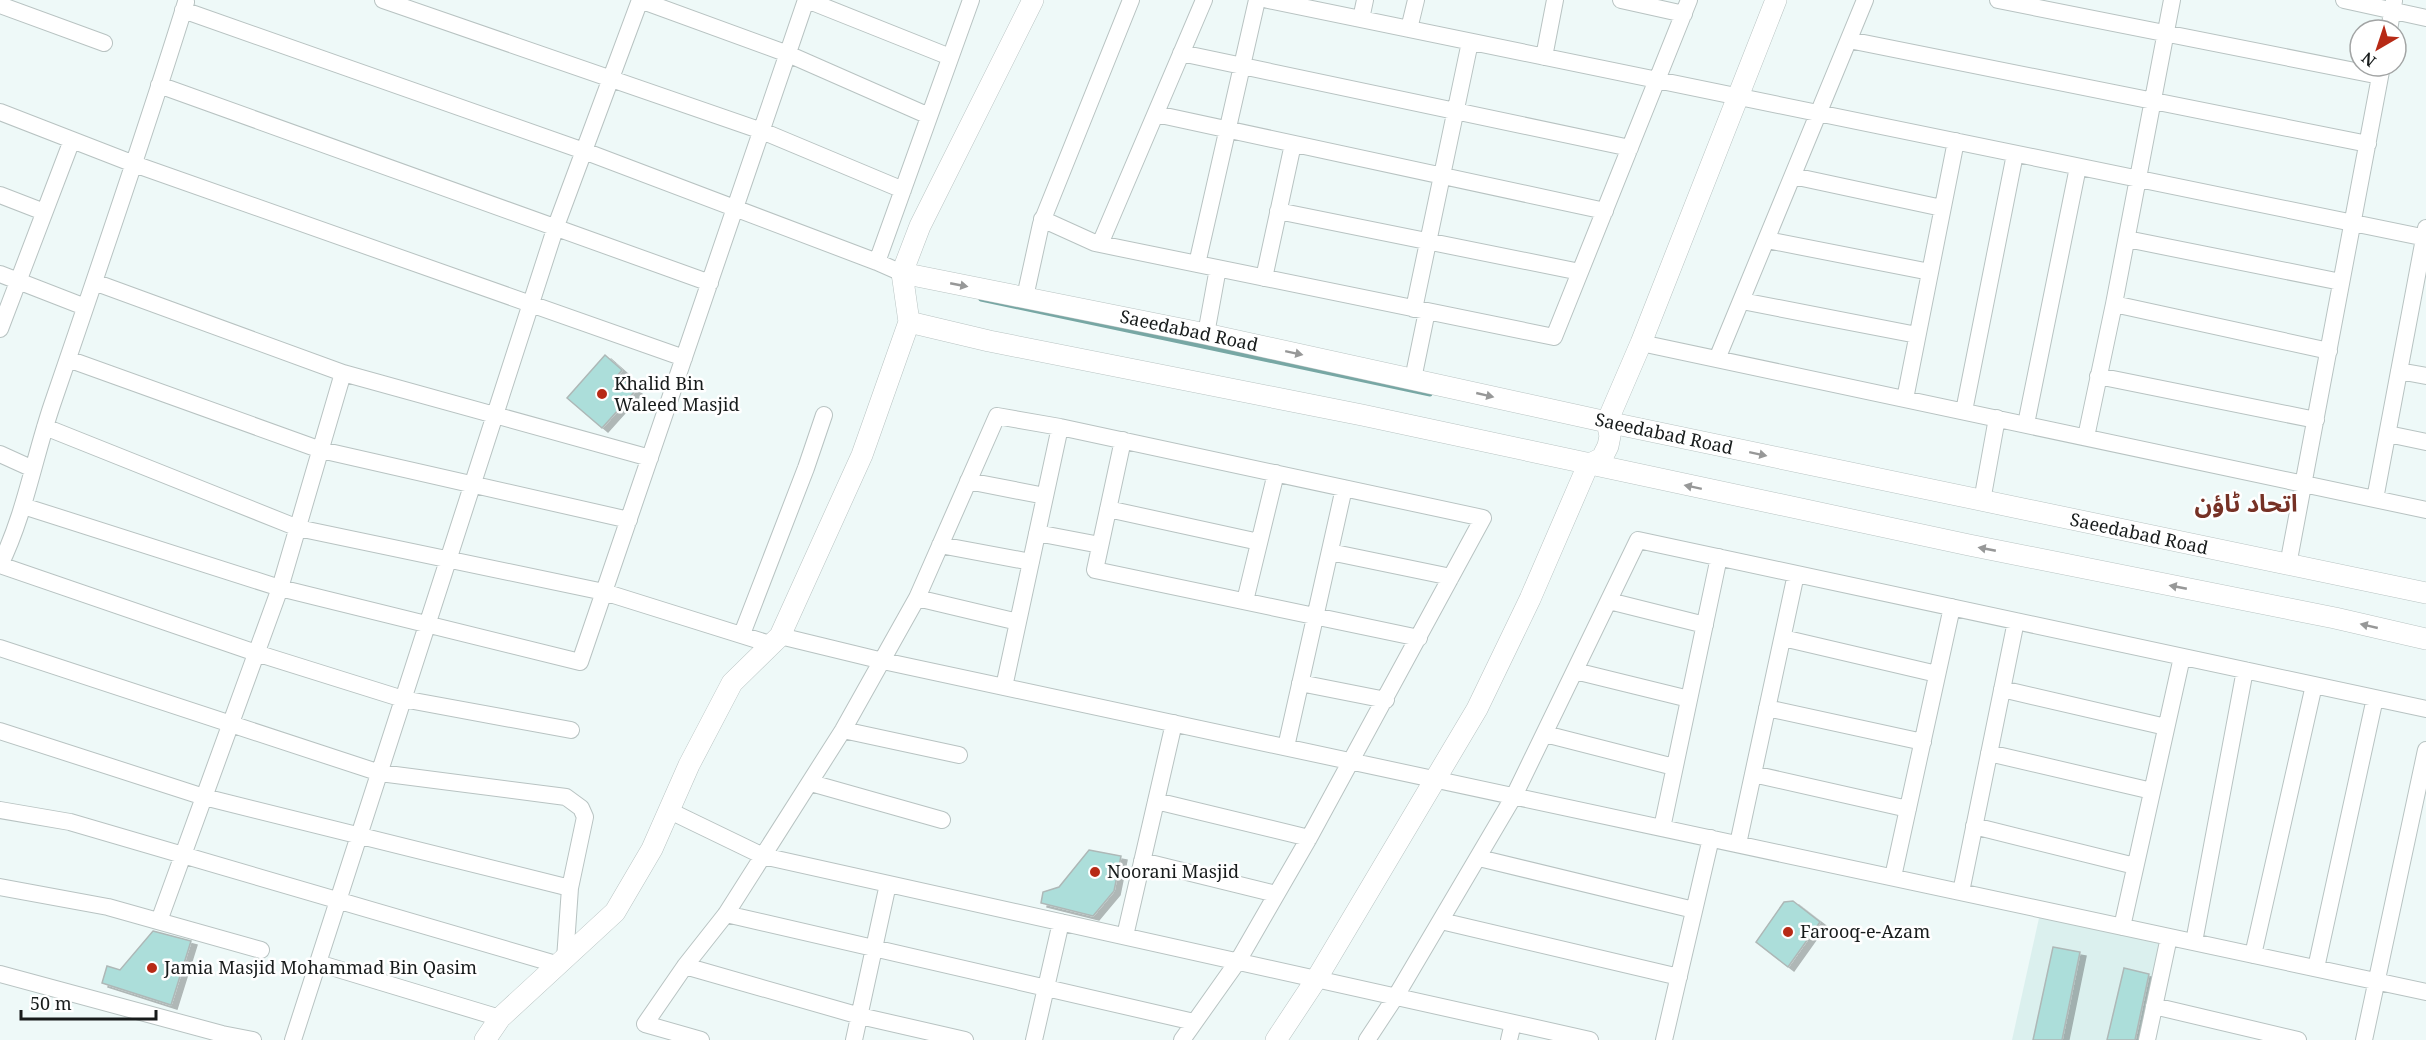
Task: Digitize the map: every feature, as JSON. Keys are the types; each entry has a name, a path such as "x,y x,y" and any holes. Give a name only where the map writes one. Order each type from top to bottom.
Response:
{"street":[{"path":"383,0 762,131 903,190"},
{"path":"293,1040 556,228 640,0 788,54 929,116"},
{"path":"23,506 280,588 580,662 807,0 950,57"},
{"path":"877,262 971,0"},
{"path":"485,1040 500,1018 615,912 652,849 689,765 732,683 777,640 862,455 909,322 902,273 920,226 1033,0"},
{"path":"1025,297 1042,219 1131,0"},
{"path":"1100,244 1204,0"},
{"path":"1197,264 1257,0"},
{"path":"1268,0 2352,223 2425,235 2419,302 2399,371 2375,499"},
{"path":"1361,19 1365,0"},
{"path":"1409,29 1416,0"},
{"path":"1544,57 1555,0"},
{"path":"1042,219 1100,244 1554,337 1686,7 1621,0"},
{"path":"1276,1040 1317,978 1477,709 1530,599 1588,465 1602,458 1608,446 1610,436 1607,422 1641,343 1776,0"},
{"path":"1717,359 1865,0"},
{"path":"1998,0 2165,34 2348,65"},
{"path":"2086,437 2127,238 2172,0"},
{"path":"2344,0 2394,5 2426,18"},
{"path":"0,5 104,43"},
{"path":"571,730 404,699 256,653 0,565 7,535 23,506 45,427 185,5 584,151 902,273"},
{"path":"1849,40 2368,144"},
{"path":"1413,379 1428,241 1470,42"},
{"path":"1181,53 1630,148"},
{"path":"2288,565 2380,78"},
{"path":"159,85 710,283"},
{"path":"0,112 134,164 684,358"},
{"path":"1156,114 1605,211"},
{"path":"0,329 72,140"},
{"path":"1905,399 1956,141"},
{"path":"1264,278 1293,144"},
{"path":"1964,411 2015,154"},
{"path":"2026,424 2078,167"},
{"path":"1793,176 1942,208"},
{"path":"0,195 44,212"},
{"path":"1278,211 1580,272"},
{"path":"2127,238 2342,282"},
{"path":"1767,240 1930,272"},
{"path":"1206,334 1218,268"},
{"name":"Saeedabad Road","path":"902,273 1206,334 1607,422 2426,593"},
{"path":"0,274 85,307"},
{"path":"94,282 343,373 650,458"},
{"path":"1742,301 1917,335"},
{"path":"2114,304 2329,351"},
{"path":"909,322 988,341 1350,413 1588,465 1969,545 2335,618 2426,639"},
{"path":"1641,343 2426,510"},
{"path":"68,358 321,450 629,520"},
{"path":"2399,371 2426,376"},
{"path":"159,921 280,588 343,373"},
{"path":"2097,376 2316,420"},
{"path":"742,634 824,415"},
{"path":"701,1040 645,1024 685,966 726,914 812,783 883,661 917,598 997,416 1123,440 1483,518 1309,838 1238,961 1182,1040"},
{"path":"1982,501 1997,418"},
{"path":"45,427 298,528 604,592 742,634 816,646 2426,992"},
{"path":"1004,687 1060,427"},
{"path":"2388,434 2426,442"},
{"path":"1123,440 1095,570 1419,638"},
{"path":"0,454 33,469"},
{"path":"1245,601 1276,473"},
{"path":"968,481 1045,496"},
{"path":"1286,747 1344,488"},
{"path":"1108,509 1259,542"},
{"path":"1037,533 1100,545"},
{"path":"1367,1040 1396,996 1514,796 1638,540 2426,709"},
{"path":"940,546 1031,562"},
{"path":"1330,552 1451,577"},
{"path":"1662,828 1719,557"},
{"path":"1738,844 1796,574"},
{"path":"917,598 1018,622"},
{"path":"1609,601 1705,625"},
{"path":"1893,877 1952,607"},
{"path":"1961,892 2016,621"},
{"path":"1783,638 1937,674"},
{"path":"0,648 380,773 566,797 581,808 585,817 570,888 562,962"},
{"path":"2122,927 2182,657"},
{"path":"2194,942 2245,670"},
{"path":"1575,671 1689,699"},
{"path":"1300,683 1386,700"},
{"path":"2253,955 2314,685"},
{"path":"2002,689 2166,727"},
{"path":"2316,968 2375,698"},
{"path":"1767,708 1923,741"},
{"path":"1125,936 1174,723"},
{"path":"843,730 959,755"},
{"path":"0,731 204,797 570,888"},
{"path":"1545,734 1674,767"},
{"path":"2364,1040 2426,750"},
{"path":"1989,753 2152,791"},
{"path":"1753,774 1908,809"},
{"path":"812,783 942,820"},
{"path":"1156,801 1309,838"},
{"path":"0,810 70,822 338,901 562,962"},
{"path":"670,811 763,856 1317,978 1580,1039"},
{"path":"1974,826 2135,866"},
{"path":"1664,1040 1711,838"},
{"path":"1479,858 1694,910"},
{"path":"1142,861 1276,894"},
{"path":"854,1040 888,884"},
{"path":"0,886 108,907 261,950"},
{"path":"726,914 1194,1022"},
{"path":"1441,921 1679,977"},
{"path":"1034,1040 1061,922"},
{"path":"2147,1040 2169,937"},
{"path":"318,963 500,1018"},
{"path":"685,966 860,1016 964,1040"},
{"path":"0,974 222,1034 253,1040"},
{"path":"2154,1006 2298,1040"},
{"path":"1509,1040 1513,1023"}],"shaded area":[{"path":"2041,909 2169,937 2147,1040 2012,1040"}],"building":[{"name":"Khalid Bin Waleed Masjid","path":"605,355 622,370 618,375 636,390 602,428 567,398"},
{"name":"Noorani Masjid","path":"1089,850 1121,856 1114,891 1093,916 1041,903 1043,892 1059,887"},
{"name":"Farooq-e-Azam","path":"1793,901 1820,922 1788,967 1756,942 1784,902"},
{"name":"Jamia Masjid Mohammad Bin Qasim","path":"153,931 191,941 171,1005 102,983 107,966 120,970"},
{"path":"2053,947 2080,952 2062,1040 2033,1040"},
{"path":"2124,968 2149,974 2135,1040 2107,1040"}],"waterway":[{"path":"981,299 1430,394"}],"place":[{"name":"Khalid Bin Waleed Masjid","path":"602,394"},
{"name":"Noorani Masjid","path":"1095,872"},
{"name":"Farooq-e-Azam","path":"1788,932"},
{"name":"Jamia Masjid Mohammad Bin Qasim","path":"152,968"}],"district":[{"name":"اتحاد ٹاؤن","path":"2246,504"}]}
